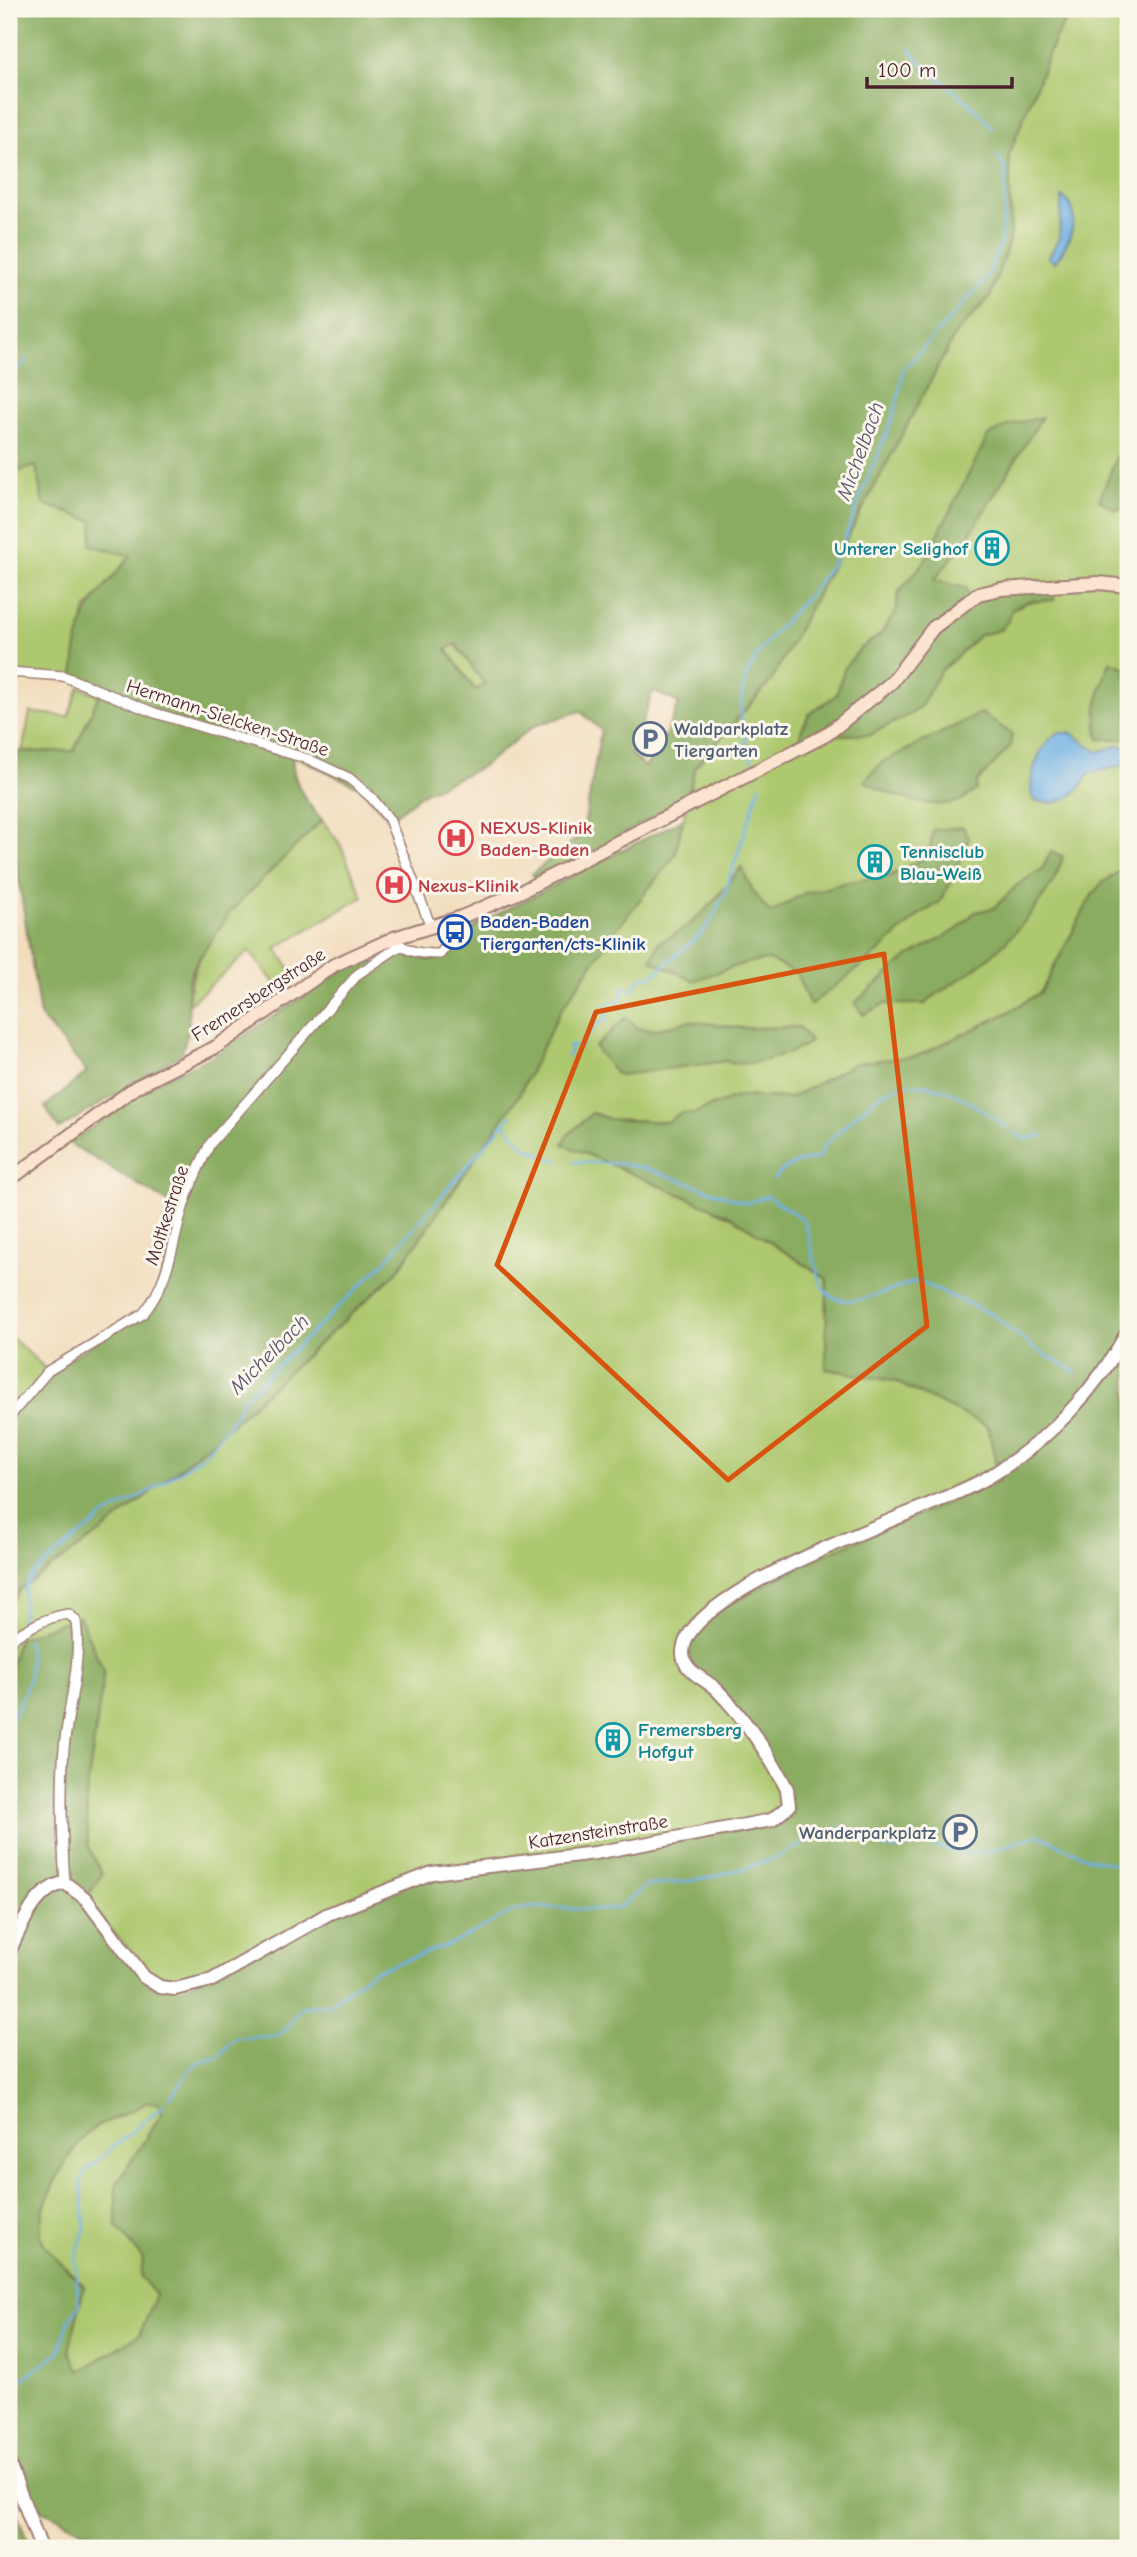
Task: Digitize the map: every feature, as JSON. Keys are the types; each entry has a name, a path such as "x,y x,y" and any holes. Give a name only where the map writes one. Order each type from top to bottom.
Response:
{"main road":[{"name":"Fremersbergstraße","path":"9,1180 136,1087 216,1047 334,965 522,891 826,735 892,682 933,628 978,594 1002,589 1099,583 1128,586"}],"street":[{"name":"Hermann-Sielcken-Straße","path":"9,672 63,676 155,713 308,759 348,778 372,798 388,819 431,927"},
{"path":"397,942 426,954 440,954 450,941 446,922"},
{"name":"Moltkestraße","path":"9,1417 48,1371 143,1314 154,1301 165,1276 193,1176 210,1144 358,974 397,942"},
{"name":"Katzensteinstraße","path":"65,1883 86,1899 144,1977 160,1986 175,1989 212,1979 328,1914 432,1873 595,1853 772,1820 789,1805 787,1789 729,1703 688,1667 683,1652 695,1626 716,1605 812,1553 989,1478 1016,1460 1090,1392 1128,1331"},
{"path":"9,1642 36,1625 59,1615 69,1614 76,1621 77,1670 64,1749 61,1822 65,1883 48,1889 33,1906 9,1952"},
{"path":"9,2463 41,2548"}],"highlighted area":[{"path":"884,954 927,1326 728,1480 497,1265 596,1012"}],"green space":[{"path":"9,9 1073,9 1055,38 1009,155 1011,235 990,297 956,333 771,681 695,767 688,796 538,884 532,874 583,833 601,730 580,711 534,726 480,768 425,792 389,819 361,788 293,755 297,782 305,798 322,820 231,911 194,966 188,984 189,1028 181,1054 59,1129 45,1107 87,1072 40,1016 9,816 9,752 74,751 100,693 74,679 75,657 82,624 96,598 131,556 91,545 93,521 43,504 36,466 9,474","holes":["456,644 485,685 475,690 446,649","653,691 679,703 658,752 645,767 631,754"]},
{"path":"1073,9 1128,9 1128,865 1101,884 1091,897 1041,992 1007,1013 918,1056 897,1059 791,1098 739,1096 694,1113 680,1113 667,1122 609,1119 592,1113 563,1143 730,1216 827,1279 826,1369 894,1381 988,1426 999,1481 814,1559 715,1688 783,1781 786,1811 230,1971 160,1987 86,1899 102,1874 88,1845 86,1796 104,1671 9,1673 9,1606 19,1590 104,1530 213,1441 396,1273 519,1095 559,1013 612,935 675,855 695,767 771,681 956,333 990,297 1011,235 1009,155 1055,38"},
{"path":"1042,417 965,542 934,580 966,588 970,595 871,693 803,742 800,733 809,714 836,695 845,667 861,648 880,635 895,613 899,592 924,562 988,436 1009,425"},
{"path":"1128,429 1128,508 1125,505 1117,510 1099,500"},
{"path":"36,465 43,504 94,521 131,556 85,611 74,679 9,672 9,474"},
{"path":"1053,586 1054,600 1028,602 1012,609 1009,620 1000,630 980,635 940,672 921,706 911,714 870,735 826,735 892,682 933,628 978,594"},
{"path":"455,644 486,685 475,690 446,648"},
{"path":"1110,662 1127,668 1128,739 1099,739 1096,719 1098,700"},
{"path":"79,687 99,695 74,751 22,753 30,712 68,717"},
{"path":"981,713 1012,734 1010,747 977,782 976,790 962,800 946,804 922,803 897,796 864,781 882,762"},
{"path":"683,819 675,855 612,935 559,1013 519,1095 396,1273 213,1441 104,1530 19,1590 9,1606 9,1417 48,1371 143,1314 154,1301 182,1211 69,1143 163,1079 215,1055 366,955 379,966 398,954 430,960 447,956 478,924"},
{"path":"322,820 340,844 363,897 276,948 297,979 281,991 249,951 188,1005 192,979 202,953 218,928 259,880"},
{"path":"963,827 969,838 953,879 939,903 919,915 868,961 810,1005 796,973 769,960 745,963 693,981 651,960 659,942 695,920 741,867 753,891 770,913 803,894 852,881 888,877 929,855 933,830"},
{"path":"1051,852 1063,856 1048,890 1022,925 990,956 925,1004 884,1004 863,1015 855,1003 906,958 956,930 975,912 994,908 1017,885 1042,869"},
{"path":"1128,865 1128,2548 107,2548 99,2539 30,2503 10,2431 19,2400 9,2378 9,1673 18,1639 79,1616 104,1671 86,1796 88,1845 102,1874 86,1899 144,1977 183,1988 328,1914 409,1880 772,1820 789,1797 715,1688 684,1660 699,1620 814,1559 999,1481 989,1427 894,1381 826,1369 827,1279 730,1216 563,1144 567,1136 592,1113 609,1119 667,1122 680,1113 694,1113 739,1096 791,1098 855,1063 918,1056 1007,1013 1041,992 1091,897 1101,884","holes":["148,2102 159,2103 162,2113 116,2185 116,2225 143,2259 141,2277 156,2295 140,2334 80,2371 69,2351 84,2286 43,2242 42,2217 46,2202 61,2170 86,2134"]},
{"path":"626,1017 638,1028 654,1030 689,1021 743,1028 800,1027 810,1042 792,1052 757,1062 727,1061 621,1075 615,1073 595,1047"},
{"path":"9,1335 48,1371 9,1417"},
{"path":"148,2101 160,2103 162,2113 116,2185 116,2225 143,2259 141,2277 156,2295 141,2334 79,2372 69,2351 84,2286 43,2242 42,2217 61,2170 86,2134"},
{"path":"9,2493 30,2548 9,2548"}],"water":[{"path":"1062,197 1073,211 1072,229 1055,262 1048,258 1059,239"},
{"path":"1058,733 1071,733 1098,752 1119,745 1128,749 1128,759 1121,766 1089,773 1079,788 1066,798 1051,803 1033,800 1032,782 1036,763 1045,746"}],"waterway":[{"name":"Michelbach","path":"910,49 992,128"},
{"name":"Michelbach","path":"752,760 742,725 742,696 749,671 778,628 817,585 835,559 892,418 903,370 987,278 1000,244 1004,214 1006,170 997,156"},
{"path":"9,381 27,359"},
{"name":"Michelbach","path":"567,1056 571,1052 568,1046 580,1047 586,1036 594,1030 592,1026 607,1020 607,1005 612,1001 619,1004 624,987 632,991 641,978 652,976 703,932 724,895 760,786"},
{"path":"774,1179 795,1164 819,1158 823,1147 864,1108 888,1091 904,1086 936,1087 951,1092 1006,1127"},
{"name":"Michelbach","path":"21,1628 25,1587 34,1573 104,1516 150,1491 204,1455 231,1422 245,1397 383,1264 511,1115"},
{"path":"505,1124 525,1147 558,1161"},
{"path":"1013,1131 1025,1139 1043,1135"},
{"path":"574,1162 622,1164 648,1169 746,1203 767,1196 804,1220 821,1284 832,1297 843,1300 868,1298 917,1281 993,1315 1033,1348 1076,1372"},
{"name":"Michelbach","path":"9,1723 20,1702 29,1674 27,1641"},
{"path":"170,2097 193,2066 218,2057 235,2038 277,2036 301,2007 330,2004 372,1972 456,1942 513,1911 535,1907 601,1910 619,1908 646,1886 705,1879 742,1869 773,1859 833,1829 847,1829 886,1848 897,1850 923,1843 963,1854 987,1852 1038,1835 1091,1859 1128,1866"},
{"path":"9,2389 59,2352 69,2321 79,2305 75,2262 85,2227 81,2182 85,2172 163,2105"}],"place":[{"name":"Unterer Selighof","path":"992,548"},
{"name":"Waldparkplatz Tiergarten","path":"650,739"},
{"name":"NEXUS-Klinik Baden-Baden","path":"456,838"},
{"name":"Tennisclub Blau-Weiß","path":"875,862"},
{"name":"Nexus-Klinik","path":"394,885"},
{"name":"Baden-Baden Tiergarten/cts-Klinik","path":"455,932"},
{"name":"Fremersberg Hofgut","path":"613,1740"},
{"name":"Wanderparkplatz","path":"960,1832"}]}
